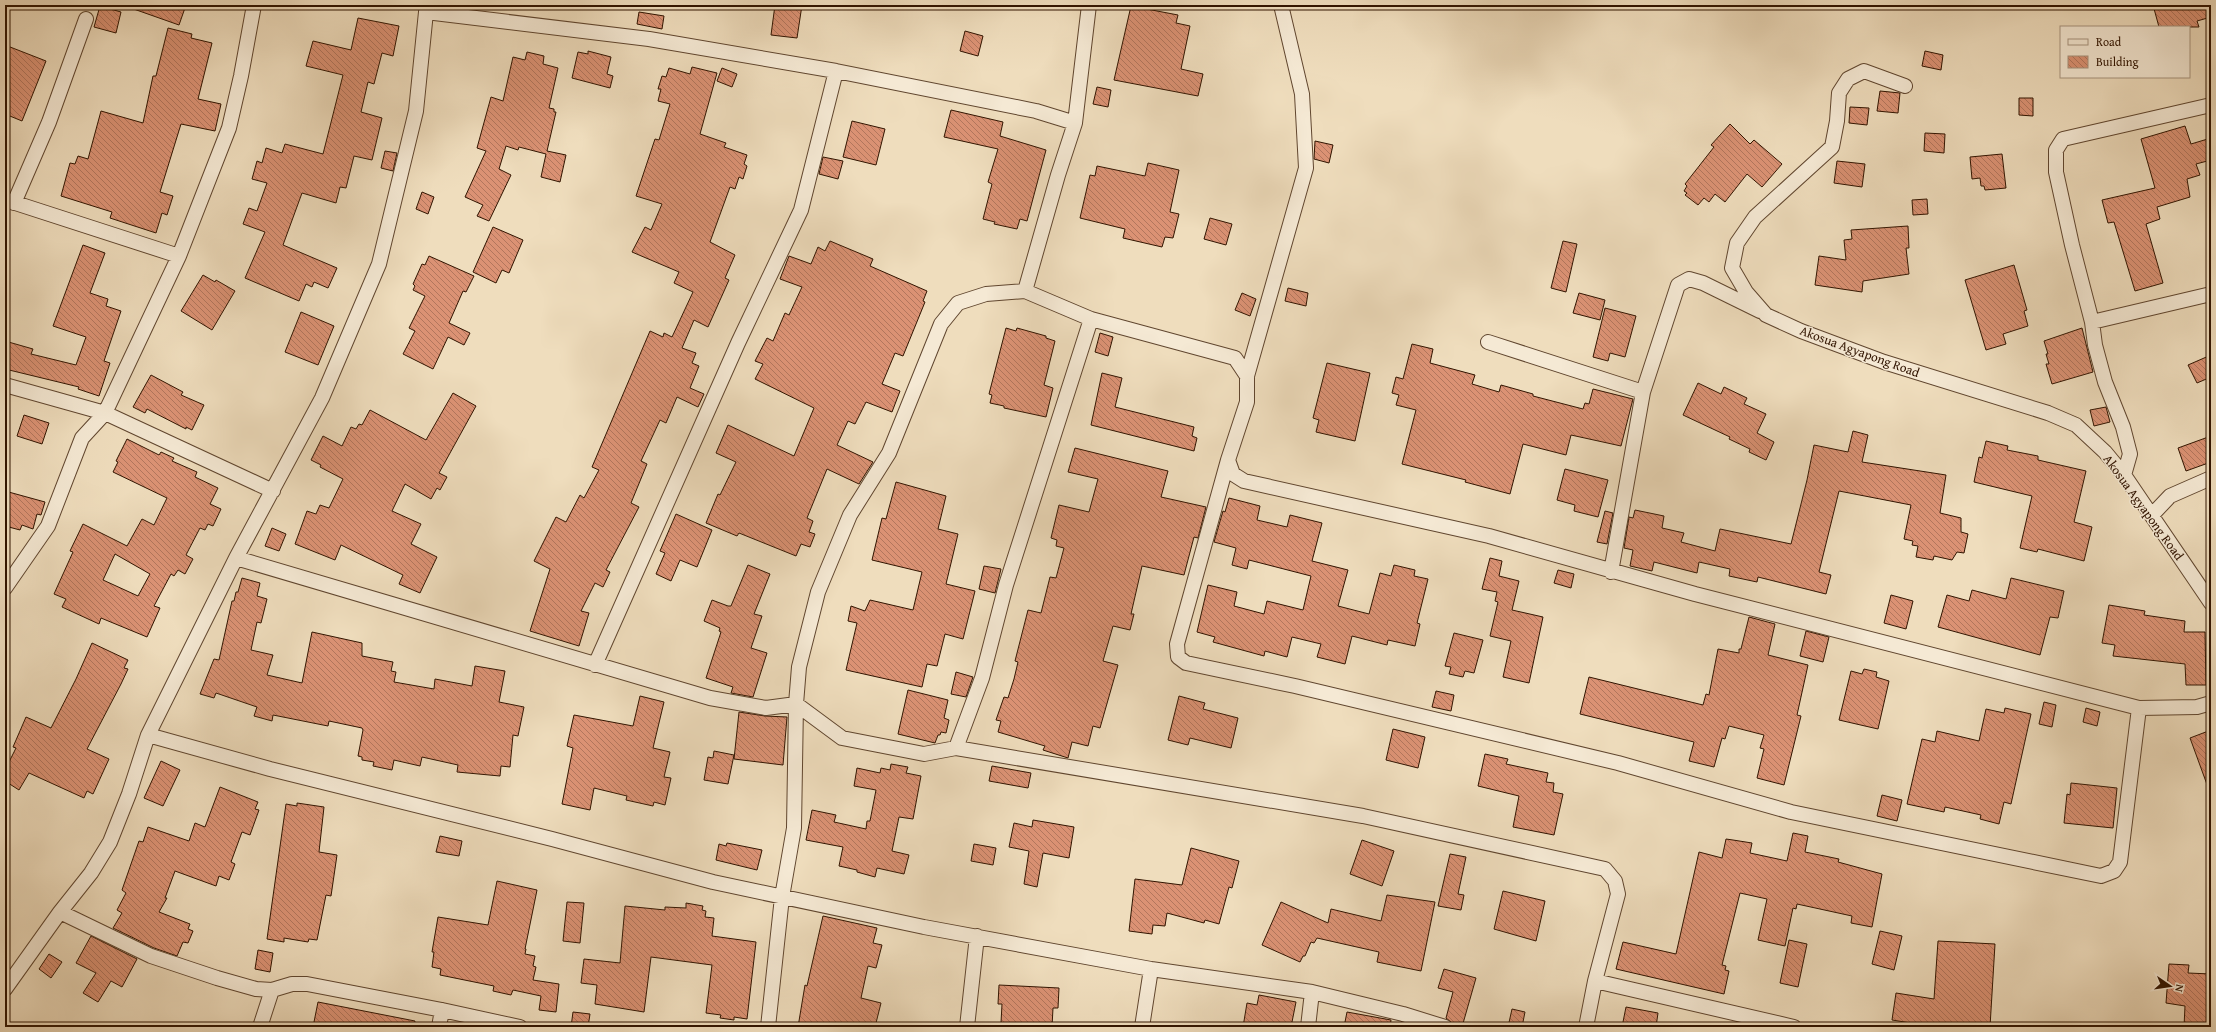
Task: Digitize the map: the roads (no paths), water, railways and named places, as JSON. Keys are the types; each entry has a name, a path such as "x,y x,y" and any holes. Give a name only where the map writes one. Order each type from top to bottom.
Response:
{"street":[{"path":"5,588 48,526 82,438 105,413 179,256 229,128 241,76 254,5"},
{"path":"1026,291 1058,175 1075,123 1089,5"},
{"path":"1281,5 1302,94 1306,168 1247,376 1247,402 1228,460 1177,644 1178,657 1186,663 1294,686 1610,762 1791,812 2101,876 2114,871 2120,862 2139,708"},
{"path":"5,989 60,912 91,873 110,842 129,794 148,735 236,558 322,398 380,264 416,111 426,8 649,39 836,71 1036,111 1075,123"},
{"path":"86,19 49,122 9,201 179,256"},
{"path":"595,665 738,343 801,210 836,71"},
{"name":"Akosua Agyapong Road","path":"1905,86 1864,71 1848,79 1839,93 1837,121 1832,146 1755,217 1737,243 1732,268 1746,292 1766,315 1838,346 2048,413 2076,425 2105,452 2124,475 2211,603"},
{"path":"2124,475 2130,454 2123,428 2105,382 2095,345 2092,322 2072,245 2056,172 2056,150 2062,139 2211,105"},
{"path":"1611,572 1643,392 1678,286 1689,279 1703,283 1766,315"},
{"path":"768,1027 782,896 794,828 796,704 799,667 818,592 850,515 889,453 942,324 958,303 986,294 1026,291 1091,319 1235,358 1247,376"},
{"path":"2092,322 2211,294"},
{"path":"956,748 982,678 1006,585 1091,319"},
{"path":"1488,342 1643,392"},
{"path":"5,385 105,413 273,491"},
{"path":"1228,460 1233,474 1244,481 1489,536 1611,572 1871,641 2139,708 2197,707 2211,704"},
{"path":"2152,515 2170,496 2211,478"},
{"path":"236,558 710,698 766,708 796,704 842,738 924,754 956,748 1363,816 1605,869 1615,881 1618,894 1595,981 1586,1027"},
{"path":"148,735 270,769 552,839 713,882 977,936 1151,969 1312,992 1403,1014 1445,1027"},
{"path":"60,912 151,956 256,989 272,990 292,984 307,984 442,1010 520,1027"},
{"path":"967,1027 977,936"},
{"path":"1142,1027 1151,969"},
{"path":"1595,981 1794,1027"},
{"path":"260,1027 272,990"},
{"path":"1308,1027 1312,992"},
{"path":"439,1027 442,1010"}]}
